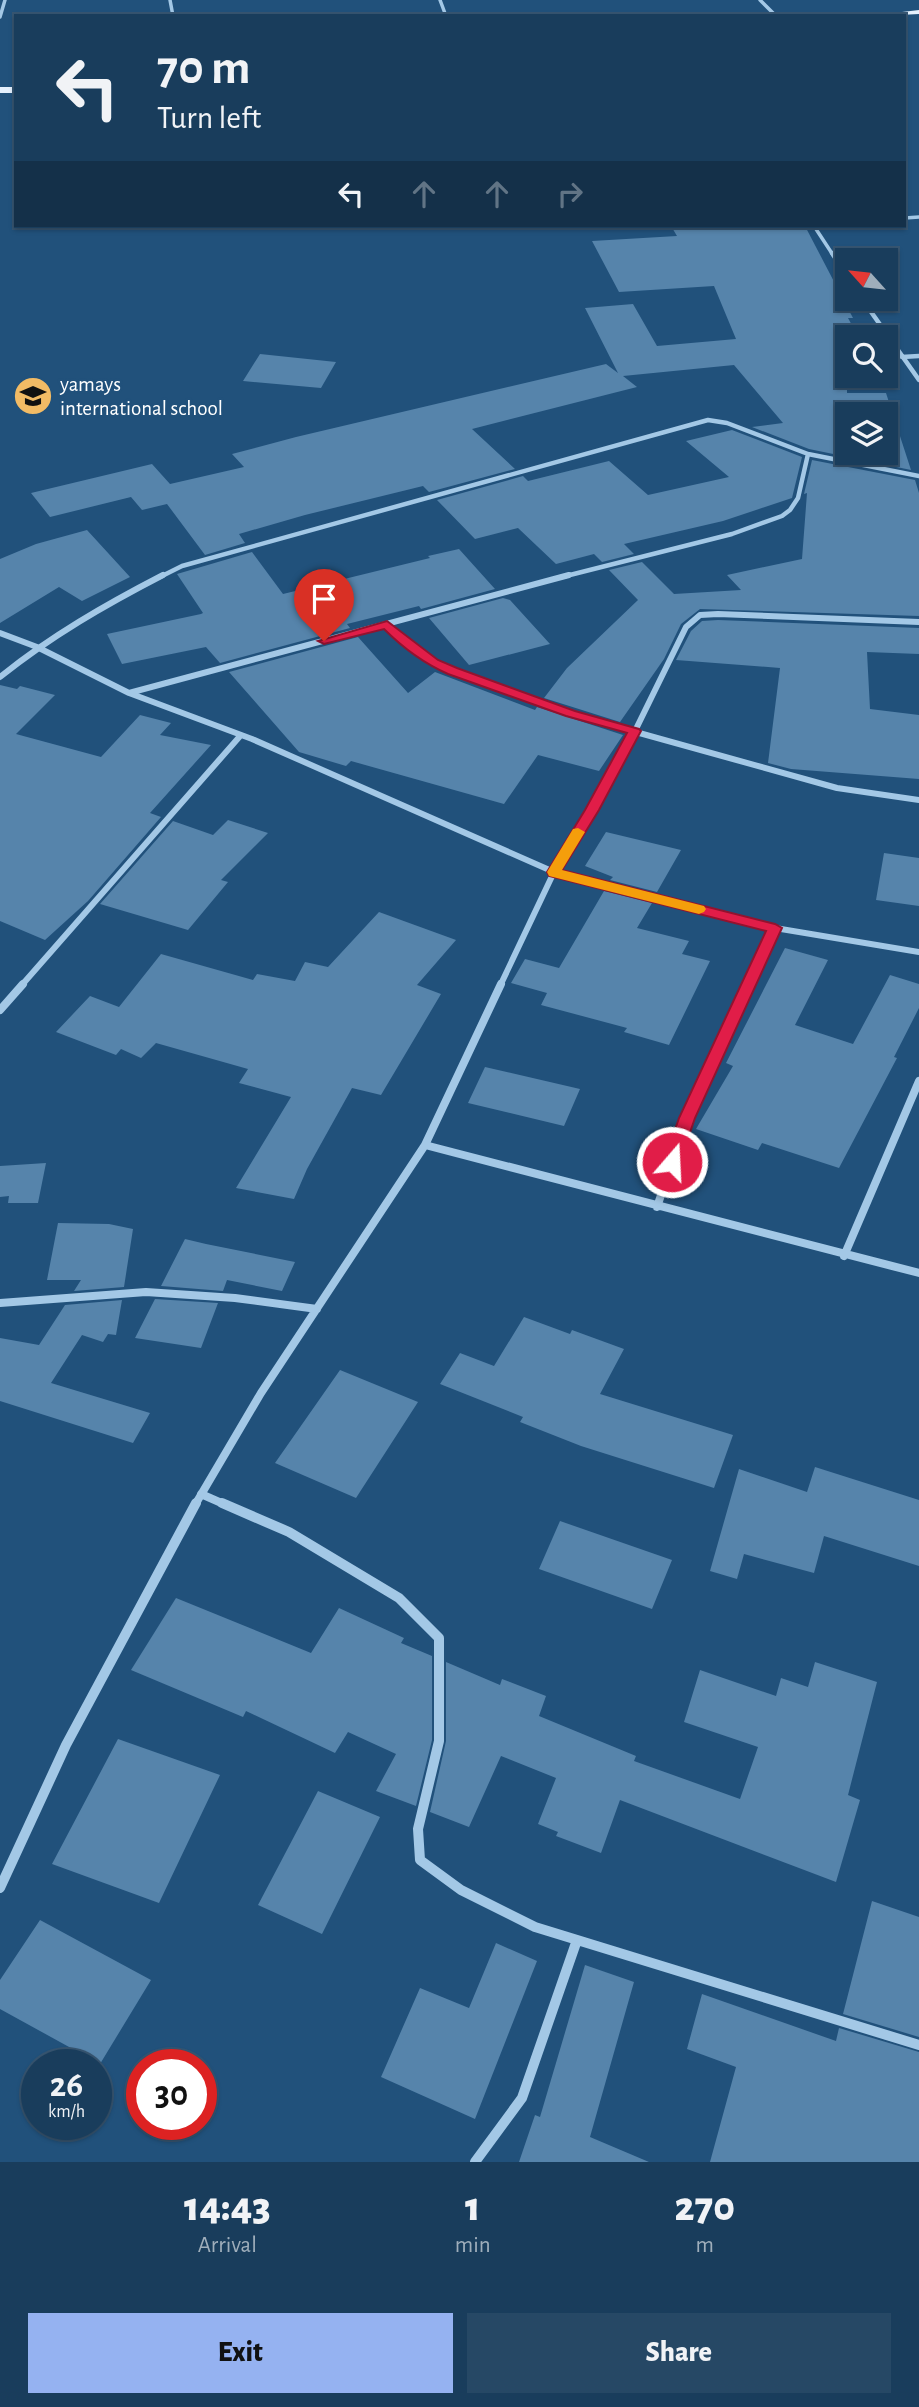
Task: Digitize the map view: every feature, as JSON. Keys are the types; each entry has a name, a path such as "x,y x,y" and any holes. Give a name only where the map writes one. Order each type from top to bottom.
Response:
{"street":[{"path":"0,17 5,0"},
{"path":"760,0 774,14"},
{"path":"815,228 835,258"},
{"path":"871,312 919,380"},
{"path":"902,357 919,356"},
{"path":"0,677 37,647 100,607 183,566 679,426 708,421 727,423 808,454 919,476"},
{"path":"129,693 667,549 720,538 789,512 799,494 808,454"},
{"path":"0,1888 5,1867 66,1745 201,1494 261,1393 425,1145 554,872 635,731 686,627 701,615 718,614 919,622"},
{"path":"387,625 403,642 434,663 570,714 837,788 919,800"},
{"path":"0,633 37,647 129,693 242,735 554,872 775,928 919,952"},
{"path":"0,1010 242,735"},
{"path":"657,1207 687,1118 775,928"},
{"path":"844,1255 919,1081"},
{"path":"425,1145 919,1273"},
{"path":"0,1303 146,1292 235,1298 317,1309"},
{"path":"201,1494 289,1532 399,1598 439,1638 439,1741 418,1829 420,1860 461,1890 535,1927 919,2045"},
{"path":"475,2162 522,2098 577,1940"}],"building":[{"path":"672,228 806,228 835,283 835,312 850,312 853,318 848,318 852,325 835,325 835,388 847,388 847,393 886,393 889,402 835,402 835,454 809,449 752,427 783,423 734,365 623,376 637,387 472,429 515,469 429,492 423,486 305,515 239,534 245,543 205,555 167,504 142,510 131,497 50,517 31,493 152,464 170,484 244,467 232,454 296,437 606,364 618,373 585,308 633,304 657,346 736,339 714,286 619,292 592,241 677,236"},
{"path":"260,354 336,362 321,388 243,381"},
{"path":"732,430 802,457 792,498 723,521 624,544 634,554 602,562 594,554 556,564 518,528 475,539 437,500 523,476 528,481 609,461 648,495 729,477 686,441"},
{"path":"898,430 911,470 887,465 898,465"},
{"path":"812,460 915,480 919,493 919,616 700,609 681,624 664,659 620,722 544,698 567,668 638,600 609,570 642,562 674,594 741,590 727,575 802,559 807,493 804,494"},
{"path":"87,530 130,577 82,601 59,587 0,623 0,559 36,544"},
{"path":"459,549 495,589 421,609 419,606 347,624 350,628 220,663 206,647 122,664 107,634 203,613 177,574 252,552 283,594"},
{"path":"503,598 510,600 550,644 469,665 429,618"},
{"path":"702,621 919,628 919,654 867,652 870,709 919,715 919,779 791,769 768,763 780,668 676,660 691,631"},
{"path":"358,637 408,693 435,672 535,710 537,707 623,735 599,771 538,755 504,804 351,761 346,766 299,752 229,672"},
{"path":"0,685 17,689 20,686 55,695 16,734 101,757 140,715 171,723 160,735 211,745 150,813 161,817 88,901 45,940 0,921"},
{"path":"228,820 268,833 221,880 228,882 188,930 100,904 173,821 213,835"},
{"path":"606,832 681,850 657,892 610,880 613,877 585,866"},
{"path":"884,853 919,858 919,906 876,900"},
{"path":"604,891 652,903 637,928 689,941 682,954 710,961 669,1045 624,1032 627,1028 541,1005 547,993 511,983 525,959 559,968"},
{"path":"379,912 456,940 417,985 441,994 381,1095 352,1088 307,1169 294,1199 236,1188 291,1097 239,1083 248,1069 156,1043 141,1058 121,1049 116,1055 56,1032 90,996 119,1007 161,954 253,980 257,974 295,981 305,962 328,967"},
{"path":"785,948 828,960 795,1025 853,1044 890,975 919,984 919,1008 894,1057 897,1058 839,1168 762,1143 758,1150 696,1129 733,1066 726,1063"},
{"path":"485,1067 580,1089 564,1126 468,1103"},
{"path":"46,1163 38,1203 8,1203 9,1196 0,1197 0,1166"},
{"path":"58,1223 109,1224 133,1229 124,1287 74,1291 81,1280 47,1280"},
{"path":"185,1239 295,1262 282,1291 227,1280 223,1291 161,1286"},
{"path":"155,1299 218,1303 201,1348 135,1338"},
{"path":"122,1300 116,1335 108,1334 103,1342 82,1335 51,1383 150,1413 133,1443 0,1401 0,1338 39,1345 65,1305"},
{"path":"524,1317 570,1334 572,1330 624,1349 600,1394 733,1435 714,1488 581,1446 520,1422 523,1417 440,1384 460,1353 494,1366"},
{"path":"340,1370 418,1402 356,1498 275,1463"},
{"path":"815,1467 919,1500 919,1566 824,1536 814,1573 744,1554 737,1579 710,1571 739,1469 807,1492"},
{"path":"560,1521 672,1560 652,1609 539,1569"},
{"path":"176,1598 311,1653 339,1608 404,1638 401,1643 432,1656 432,1740 416,1806 376,1791 396,1754 348,1732 335,1753 246,1711 243,1717 131,1670"},
{"path":"446,1662 500,1685 502,1679 546,1696 539,1716 636,1756 634,1761 740,1799 758,1747 684,1722 700,1670 776,1696 781,1678 808,1687 815,1662 877,1682 848,1795 860,1800 836,1882 620,1800 601,1853 556,1836 558,1832 538,1824 556,1778 501,1756 469,1827 430,1812 446,1741"},
{"path":"118,1739 220,1775 159,1903 52,1864"},
{"path":"318,1791 380,1817 322,1934 258,1905"},
{"path":"872,1901 919,1917 919,2037 843,2014"},
{"path":"40,1920 151,1980 109,2049 73,2049 0,2009 0,1980"},
{"path":"496,1943 537,1961 475,2119 381,2077 420,1988 469,2008"},
{"path":"585,1965 634,1982 590,2137 649,2162 519,2162 535,2115 540,2117"},
{"path":"702,1994 836,2041 839,2028 919,2052 919,2162 710,2162 736,2067 687,2049"}],"slow traffic":[{"path":"578,832 554,872 699,909"}],"place":[{"name":"yamays international school","path":"33,396"}],"route":[{"path":"324,641 387,625 403,642 434,663 452,671 570,714 635,731 554,872 775,928 687,1118 672,1162"}]}
